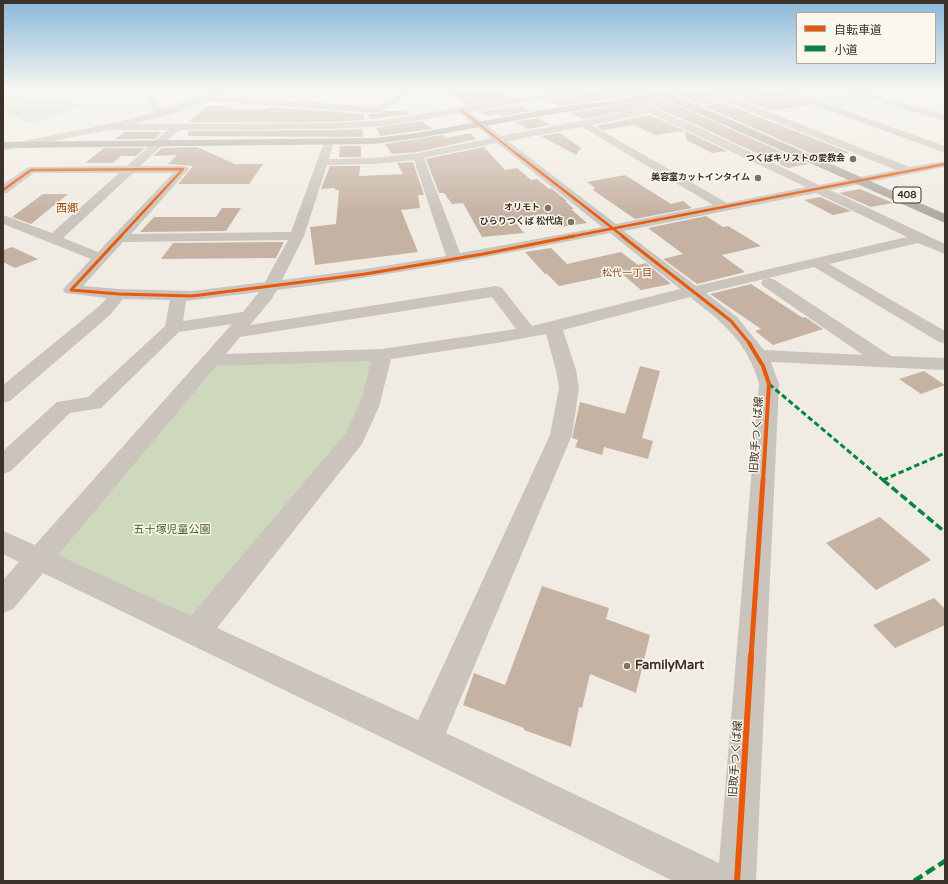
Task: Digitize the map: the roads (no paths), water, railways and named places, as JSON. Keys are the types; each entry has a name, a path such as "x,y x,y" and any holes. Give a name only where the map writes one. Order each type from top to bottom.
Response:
{"highway":[{"name":"408","path":"754,131 864,180 945,219"},
{"name":"408","path":"864,180 945,211"}],"main road":[{"path":"17,145 329,142 399,138 441,131"}],"street":[{"path":"3,146 17,145 83,131"},
{"path":"54,239 171,131"},
{"name":"旧取手つくば線","path":"487,131 731,321 759,356 770,384 737,881"},
{"path":"324,162 374,161 418,156 545,131"},
{"path":"596,131 725,207"},
{"path":"699,131 945,250"},
{"path":"808,131 908,171"},
{"path":"893,131 945,150"},
{"path":"3,600 234,333 271,287 297,236 324,162 329,142"},
{"path":"418,156 455,259"},
{"path":"3,190 31,170 183,169 71,290 119,294 192,296 271,287 455,259 945,164"},
{"path":"3,219 101,258"},
{"path":"120,238 297,236"},
{"path":"210,360 382,355 528,332 920,238"},
{"path":"817,263 945,338"},
{"path":"769,283 884,360"},
{"path":"234,333 496,292 528,332"},
{"path":"3,396 104,311 119,294"},
{"path":"173,328 179,296"},
{"path":"3,465 64,408 94,403 173,328 248,316"},
{"path":"426,741 561,435 568,388 566,370 553,327"},
{"path":"195,632 354,438 367,412 377,382 382,355"},
{"path":"759,356 884,360 945,364"},
{"path":"3,542 426,741 715,881"}],"place":[{"name":"つくばキリストの愛教会","path":"853,159"},
{"name":"美容室カットインタイム","path":"758,178"},
{"name":"オリモト","path":"548,208"},
{"name":"ひらりつくば 松代店","path":"571,222"},
{"name":"FamilyMart","path":"627,666"}],"district":[{"name":"西郷","path":"67,209"},
{"name":"松代一丁目","path":"627,273"}],"park label":[{"name":"五十塚児童公園","path":"172,530"}]}
